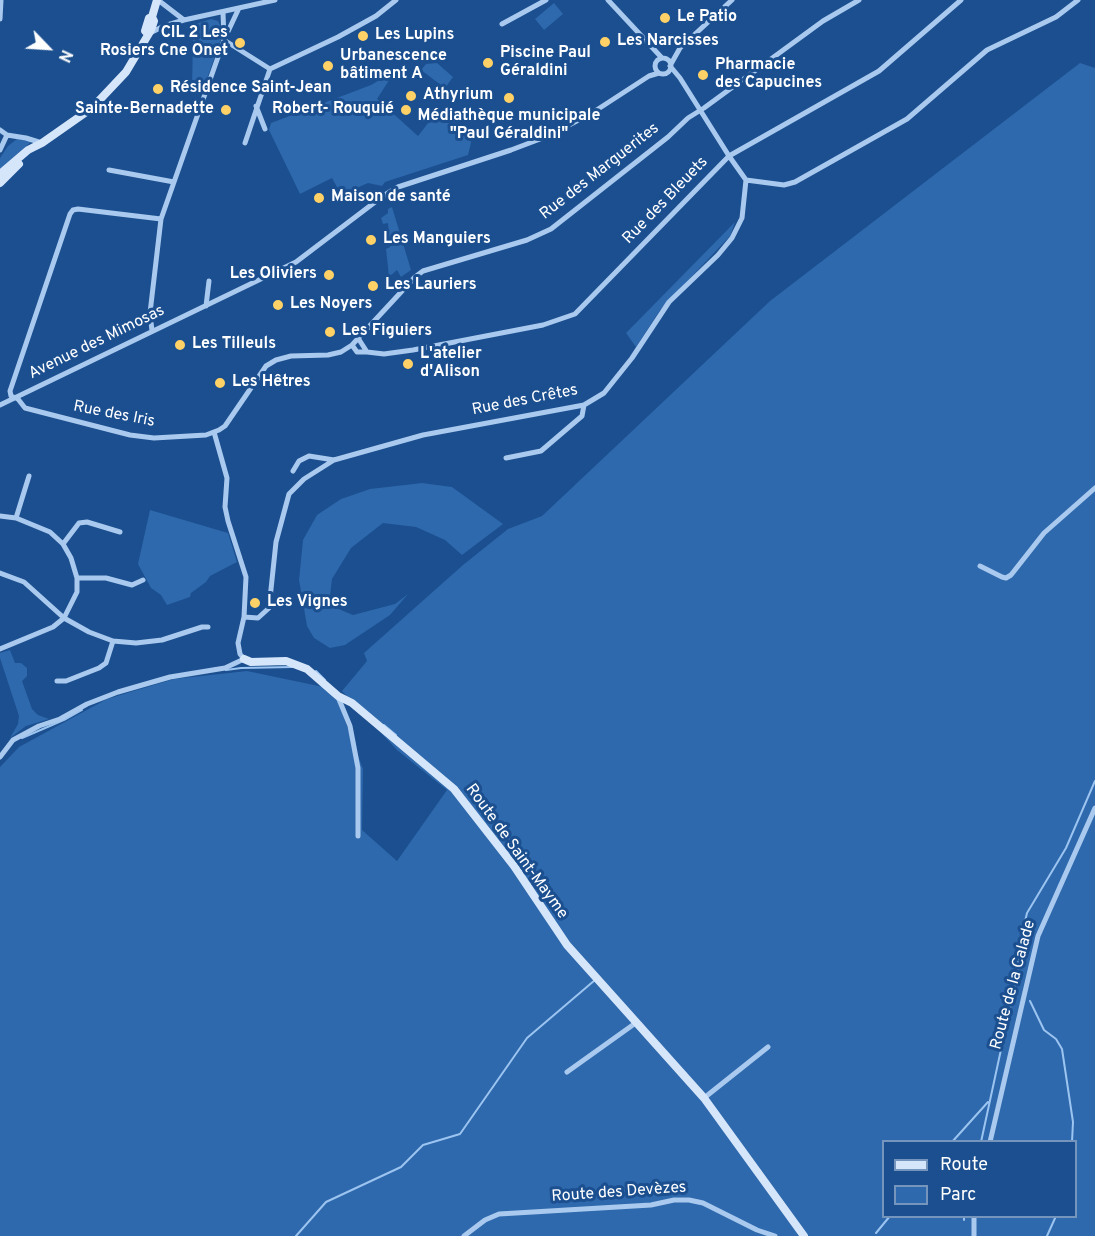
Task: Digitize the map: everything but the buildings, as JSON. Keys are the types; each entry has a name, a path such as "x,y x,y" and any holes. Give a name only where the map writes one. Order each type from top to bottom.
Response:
{"street":[{"path":"0,174 28,150 42,143 92,108 126,72 154,21 153,16 158,0 184,20"},
{"path":"152,331 150,314 161,219 224,40 241,8 241,0"},
{"path":"148,34 184,20 274,0"},
{"path":"245,143 270,69 376,16 396,0"},
{"path":"502,24 546,0"},
{"path":"608,0 654,51 669,60 670,67 678,75 729,156 747,180 784,185 795,182 907,119 987,50 1056,17 1078,0"},
{"path":"649,76 670,67 677,53 732,0"},
{"name":"Rue des Marguerites","path":"352,345 423,271 542,235 668,137 688,118 823,21 859,0"},
{"name":"Rue des Bleuets","path":"352,345 357,352 384,354 413,350 543,325 575,314 729,156 879,71 959,0"},
{"path":"0,19 1,2"},
{"path":"223,13 224,40"},
{"path":"153,16 164,26"},
{"path":"224,40 270,69"},
{"path":"654,51 655,64 659,73"},
{"path":"649,76 655,64 677,53"},
{"name":"Avenue des Mimosas","path":"0,405 296,262 398,187 548,136 592,113 649,76"},
{"path":"256,105 265,129"},
{"path":"0,130 7,135 42,143"},
{"path":"0,150 7,135"},
{"path":"0,183 42,143"},
{"path":"109,170 174,182"},
{"name":"Rue des Crêtes","path":"244,617 258,618 269,608 279,523 293,488 334,460 423,435 584,405 604,393 632,358 669,302 718,255 732,238 742,218 747,180"},
{"path":"15,398 10,396 10,391 73,210 161,219"},
{"path":"206,306 209,281"},
{"path":"358,338 367,352"},
{"path":"0,757 13,740 87,704 118,692 170,677 225,668 244,659 240,654 238,643 244,617 246,577 228,521 225,507 228,491 227,478 214,432 225,426 266,366 276,360 291,356 327,355 341,352 352,345"},
{"name":"Rue des Iris","path":"15,398 25,408 32,411 130,435 154,438 184,437 214,432"},
{"path":"506,458 541,451 582,416 584,405"},
{"name":"Rue des Crêtes","path":"293,471 299,461 309,456 334,460"},
{"path":"16,518 29,476"},
{"path":"980,566 1002,577 1006,578 1011,575 1044,533 1095,488"},
{"path":"0,516 16,518 50,532 63,544 77,578 77,591 64,618 53,627 0,649"},
{"path":"63,544 79,522 87,522 120,532"},
{"path":"0,573 24,582 64,618 89,632 113,641 136,643 162,640 208,627"},
{"path":"77,578 106,578 132,585 143,580"},
{"path":"57,681 66,681 106,663 113,641"},
{"name":"Route de Saint-Mayme","path":"244,659 251,662 286,661 296,663 314,673 338,696 352,703 454,789 514,866 567,945 704,1098 804,1236"},
{"path":"338,696 350,726 358,768 358,836"},
{"name":"Route de la Calade","path":"990,1140 1038,936 1095,808"},
{"path":"567,1072 637,1022"},
{"path":"704,1098 768,1047"},
{"name":"Route des Devèzes","path":"465,1236 486,1220 499,1214 651,1205 674,1200 703,1203 757,1230 775,1236"},
{"path":"974,1218 974,1236"}],"green space":[{"path":"554,3 563,14 544,30 535,19"},
{"path":"211,19 218,21 221,27 221,39 202,93 192,90 193,36 186,27"},
{"path":"437,63 453,77 445,88 421,70 426,64"},
{"path":"1080,63 1095,68 1095,1236 0,1236 0,767 19,747 107,699 174,679 247,671 333,689 363,769 362,830 397,861 447,790 397,750 342,691 367,661 364,653 463,565 508,529 542,516 770,301"},
{"path":"395,71 377,99 418,136 439,109 465,129 470,136 468,155 385,182 382,186 368,183 350,191 337,187 332,178 300,194 269,130 271,123 371,85"},
{"path":"17,139 32,141 0,169 0,158 8,146"},
{"path":"392,207 411,270 401,277 397,270 389,277 386,249 390,247 388,223 383,224 381,218"},
{"path":"735,222 730,236 660,310 636,347 626,333"},
{"path":"422,483 452,487 503,524 462,555 445,540 416,527 383,523 351,548 332,579 329,605 353,615 395,604 408,594 390,615 345,645 330,648 314,638 307,626 299,580 303,540 317,515 341,499 370,489"},
{"path":"150,510 228,533 237,562 210,576 206,582 191,593 190,597 167,605 161,595 151,588 138,564"},
{"path":"10,650 15,663 21,663 27,668 27,676 22,681 32,709 38,715 49,719 26,726 10,738 18,724 19,716 0,653"}],"waterway":[{"path":"226,670 292,667"},
{"path":"316,671 325,680"},
{"path":"22,738 82,710"},
{"path":"384,725 396,735"},
{"path":"1020,977 1019,947 1027,913 1066,848 1095,781"},
{"path":"981,1140 1018,971"},
{"path":"296,1236 326,1202 401,1167 423,1145 460,1134 527,1038 595,980"},
{"path":"1030,1001 1044,1030 1056,1039 1062,1049 1073,1122 1072,1140"},
{"path":"954,1140 988,1102"},
{"path":"876,1233 888,1218"},
{"path":"1047,1236 1055,1218"}],"place":[{"name":"Le Patio","path":"665,18"},
{"name":"Les Lupins","path":"363,36"},
{"name":"Les Narcisses","path":"605,42"},
{"name":"CIL 2 Les Rosiers Cne Onet","path":"240,43"},
{"name":"Piscine Paul Géraldini","path":"488,63"},
{"name":"Urbanescence bâtiment A","path":"328,66"},
{"name":"Pharmacie des Capucines","path":"703,75"},
{"name":"Résidence Saint-Jean","path":"158,89"},
{"name":"Athyrium","path":"411,96"},
{"name":"Médiathèque municipale \"Paul Géraldini\"","path":"509,98"},
{"name":"Sainte-Bernadette","path":"226,110"},
{"name":"Robert- Rouquié","path":"406,110"},
{"name":"Maison de santé","path":"319,198"},
{"name":"Les Manguiers","path":"371,240"},
{"name":"Les Oliviers","path":"329,275"},
{"name":"Les Lauriers","path":"373,286"},
{"name":"Les Noyers","path":"278,305"},
{"name":"Les Figuiers","path":"330,332"},
{"name":"Les Tilleuls","path":"180,345"},
{"name":"L'atelier d'Alison","path":"408,364"},
{"name":"Les Hêtres","path":"220,383"},
{"name":"Les Vignes","path":"255,603"}]}
